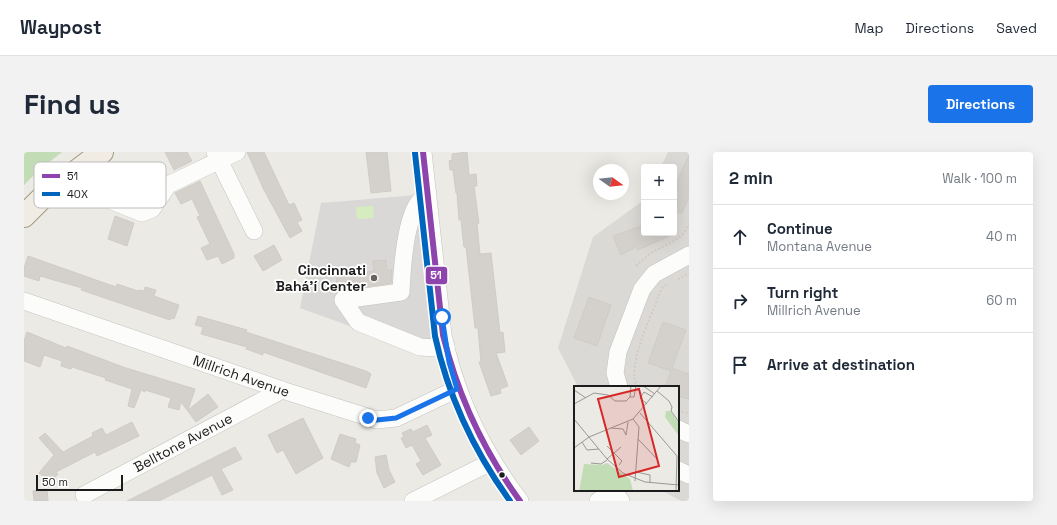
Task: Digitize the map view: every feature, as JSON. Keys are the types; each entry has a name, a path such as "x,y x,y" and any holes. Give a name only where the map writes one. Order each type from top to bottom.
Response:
{"main road":[{"path":"65,162 77,152"},
{"path":"89,162 102,152"},
{"path":"24,197 34,189"},
{"path":"24,216 34,206"}],"street":[{"path":"166,188 168,185 217,156 236,152"},
{"path":"423,152 446,346 457,389 474,426 493,461 520,501"},
{"path":"217,156 254,231"},
{"path":"428,194 418,203 410,226 404,254 401,292 342,300 358,322 420,347 436,348 446,346"},
{"path":"130,208 142,213 153,208"},
{"path":"619,386 616,373 618,352 642,289 654,274 689,255"},
{"name":"Millrich Avenue","path":"24,302 282,390 360,414 368,418 387,420 396,418 457,389"},
{"name":"Belltone Avenue","path":"84,495 282,390"},
{"path":"679,429 689,434"},
{"path":"413,501 493,461"},
{"path":"679,470 689,475"},
{"path":"598,501 612,491"},
{"path":"614,491 621,501"}],"path":[{"path":"636,266 653,252 678,240 685,232 689,224"},
{"path":"676,279 689,273"},
{"path":"638,386 634,373 636,361 658,296 662,288 671,281"},
{"path":"679,410 689,414"}],"shaded area":[{"path":"668,152 689,152 689,501 681,501 663,491 679,491 679,386 577,386 558,348 593,237 641,202 641,236 677,236 677,164 662,164"},
{"name":"Cincinnati Bahá'í Center","path":"428,194 449,362 300,308 321,203"}],"green space":[{"path":"24,152 62,152 49,162 34,162 34,175 24,185"},
{"path":"373,206 374,218 357,219 356,207"}],"building":[{"path":"165,152 187,152 192,161 174,170"},
{"path":"247,152 264,152 289,205 294,203 302,220 297,222 302,231 290,238 264,190"},
{"path":"366,152 387,152 391,191 371,193"},
{"path":"467,152 469,175 476,174 477,186 474,186 479,223 477,224 480,254 491,253 500,333 503,332 505,352 496,353 508,386 500,389 501,393 491,396 479,362 481,362 478,328 475,328 466,247 464,247 461,220 459,220 457,193 453,170 450,170 449,161 452,160 452,154"},
{"path":"689,155 689,197 682,213 677,212 677,181"},
{"path":"200,181 234,254 234,258 222,264 218,256 207,260 201,248 210,244 197,217 200,216 192,199 181,204 175,193"},
{"path":"115,216 134,223 127,246 108,239"},
{"path":"641,226 641,236 668,236 638,250 636,247 621,255 613,236"},
{"path":"274,245 282,260 263,271 254,256"},
{"path":"28,256 116,287 117,284 138,291 144,291 145,287 156,290 154,296 179,305 174,319 171,318 170,320 152,314 81,290 82,288 40,276 39,281 24,276 24,268"},
{"name":"Cincinnati Bahá'í Center","path":"386,260 387,270 392,270 391,283 363,287 363,282 354,283 353,274 374,271 373,261"},
{"path":"351,269 352,282 337,283 336,270"},
{"path":"589,297 611,305 597,346 574,338"},
{"path":"198,316 247,330 246,332 366,371 371,374 366,388 263,352 263,355 246,349 247,347 201,334 203,327 195,325"},
{"path":"663,322 686,330 672,368 689,374 689,399 679,396 679,386 665,386 671,371 648,363"},
{"path":"27,332 66,348 67,346 126,368 195,389 188,410 208,394 218,407 196,422 181,402 179,410 168,407 171,398 145,390 145,392 141,390 134,408 128,406 132,389 105,380 106,378 72,367 71,369 61,366 62,361 44,355 40,367 24,361 24,341"},
{"path":"303,418 323,458 296,474 283,450 277,453 268,435"},
{"path":"132,422 139,436 97,456 95,452 56,472 58,474 51,482 39,473 54,455 39,438 45,433 63,452 93,436 92,433 102,428 106,435"},
{"path":"427,425 432,435 425,438 441,465 423,475 416,464 421,461 412,445 406,448 401,438 404,437 402,433 411,429 413,432"},
{"path":"529,427 539,441 521,455 510,440"},
{"path":"340,434 356,439 355,443 360,445 356,462 351,462 349,467 331,459"},
{"path":"235,447 242,459 221,469 233,490 222,495 212,475 159,501 127,501"},
{"path":"386,455 389,470 395,482 384,488 377,473 375,457"},
{"path":"47,489 48,501 34,501 33,491"}],"transit line":[{"name":"51","path":"423,152 443,335 449,358 473,422 494,462 520,501"},
{"name":"40X","path":"415,153 435,336 440,358 455,401 474,443 485,463 510,501"}],"place":[{"name":"Cincinnati Bahá'í Center","path":"374,278"}],"route":[{"path":"368,418 387,420 396,418 457,389 443,335 442,317"}]}
